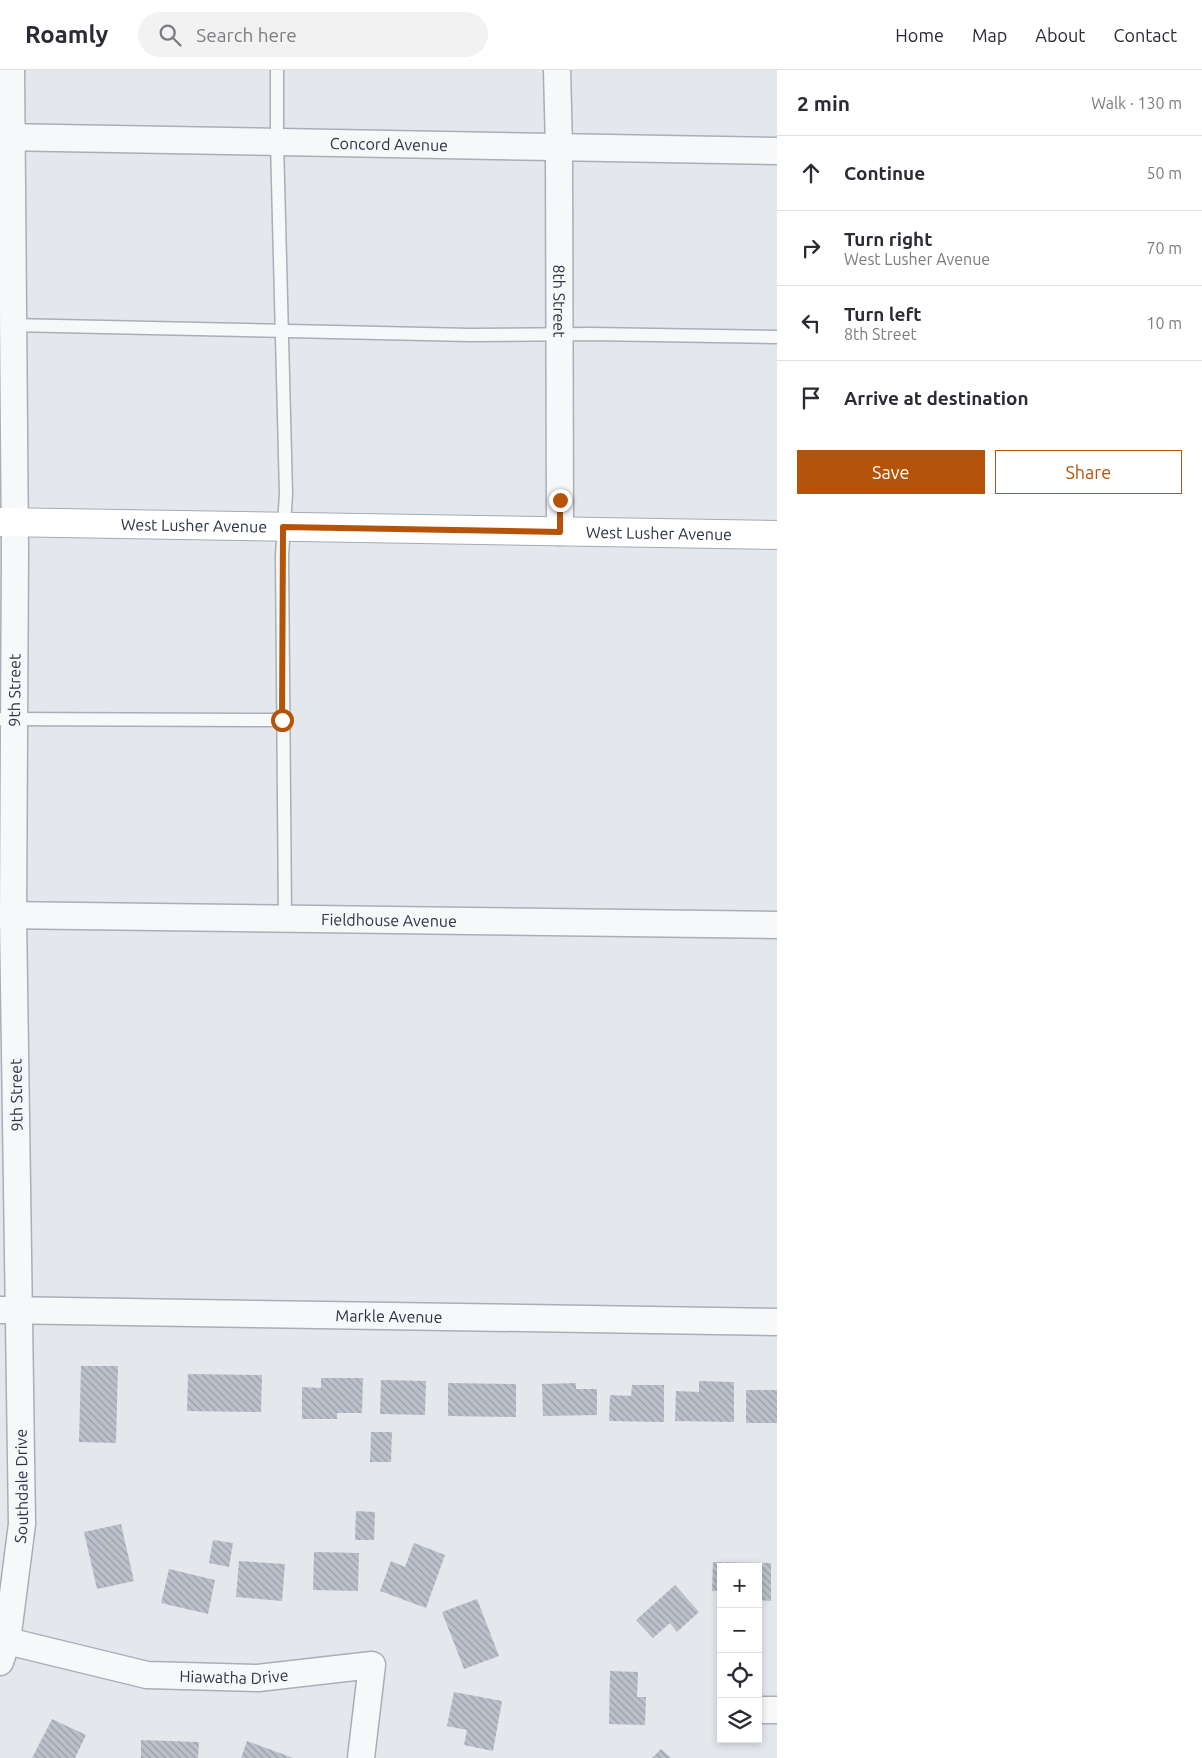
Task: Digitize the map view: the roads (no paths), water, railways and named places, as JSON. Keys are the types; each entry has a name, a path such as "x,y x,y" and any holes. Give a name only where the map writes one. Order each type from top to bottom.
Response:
{"main road":[{"name":"West Lusher Avenue","path":"7,522 777,535"}],"street":[{"name":"9th Street","path":"10,1310 7,916 6,137 11,70"},
{"name":"8th Street","path":"557,70 560,532"},
{"name":"Concord Avenue","path":"6,137 777,151"},
{"name":"Fieldhouse Avenue","path":"7,916 777,925"},
{"name":"Markle Avenue","path":"10,1310 777,1322"},
{"name":"Southdale Drive","path":"4,1651 22,1524 10,1310"},
{"name":"Hiawatha Drive","path":"4,1651 147,1675 258,1678 372,1665 360,1758"},
{"path":"762,1710 777,1710"}],"lane":[{"path":"277,70 277,142 286,494 283,527 282,720 285,919"},
{"path":"7,325 470,335 560,334 777,338"},
{"path":"7,719 282,720"}]}
